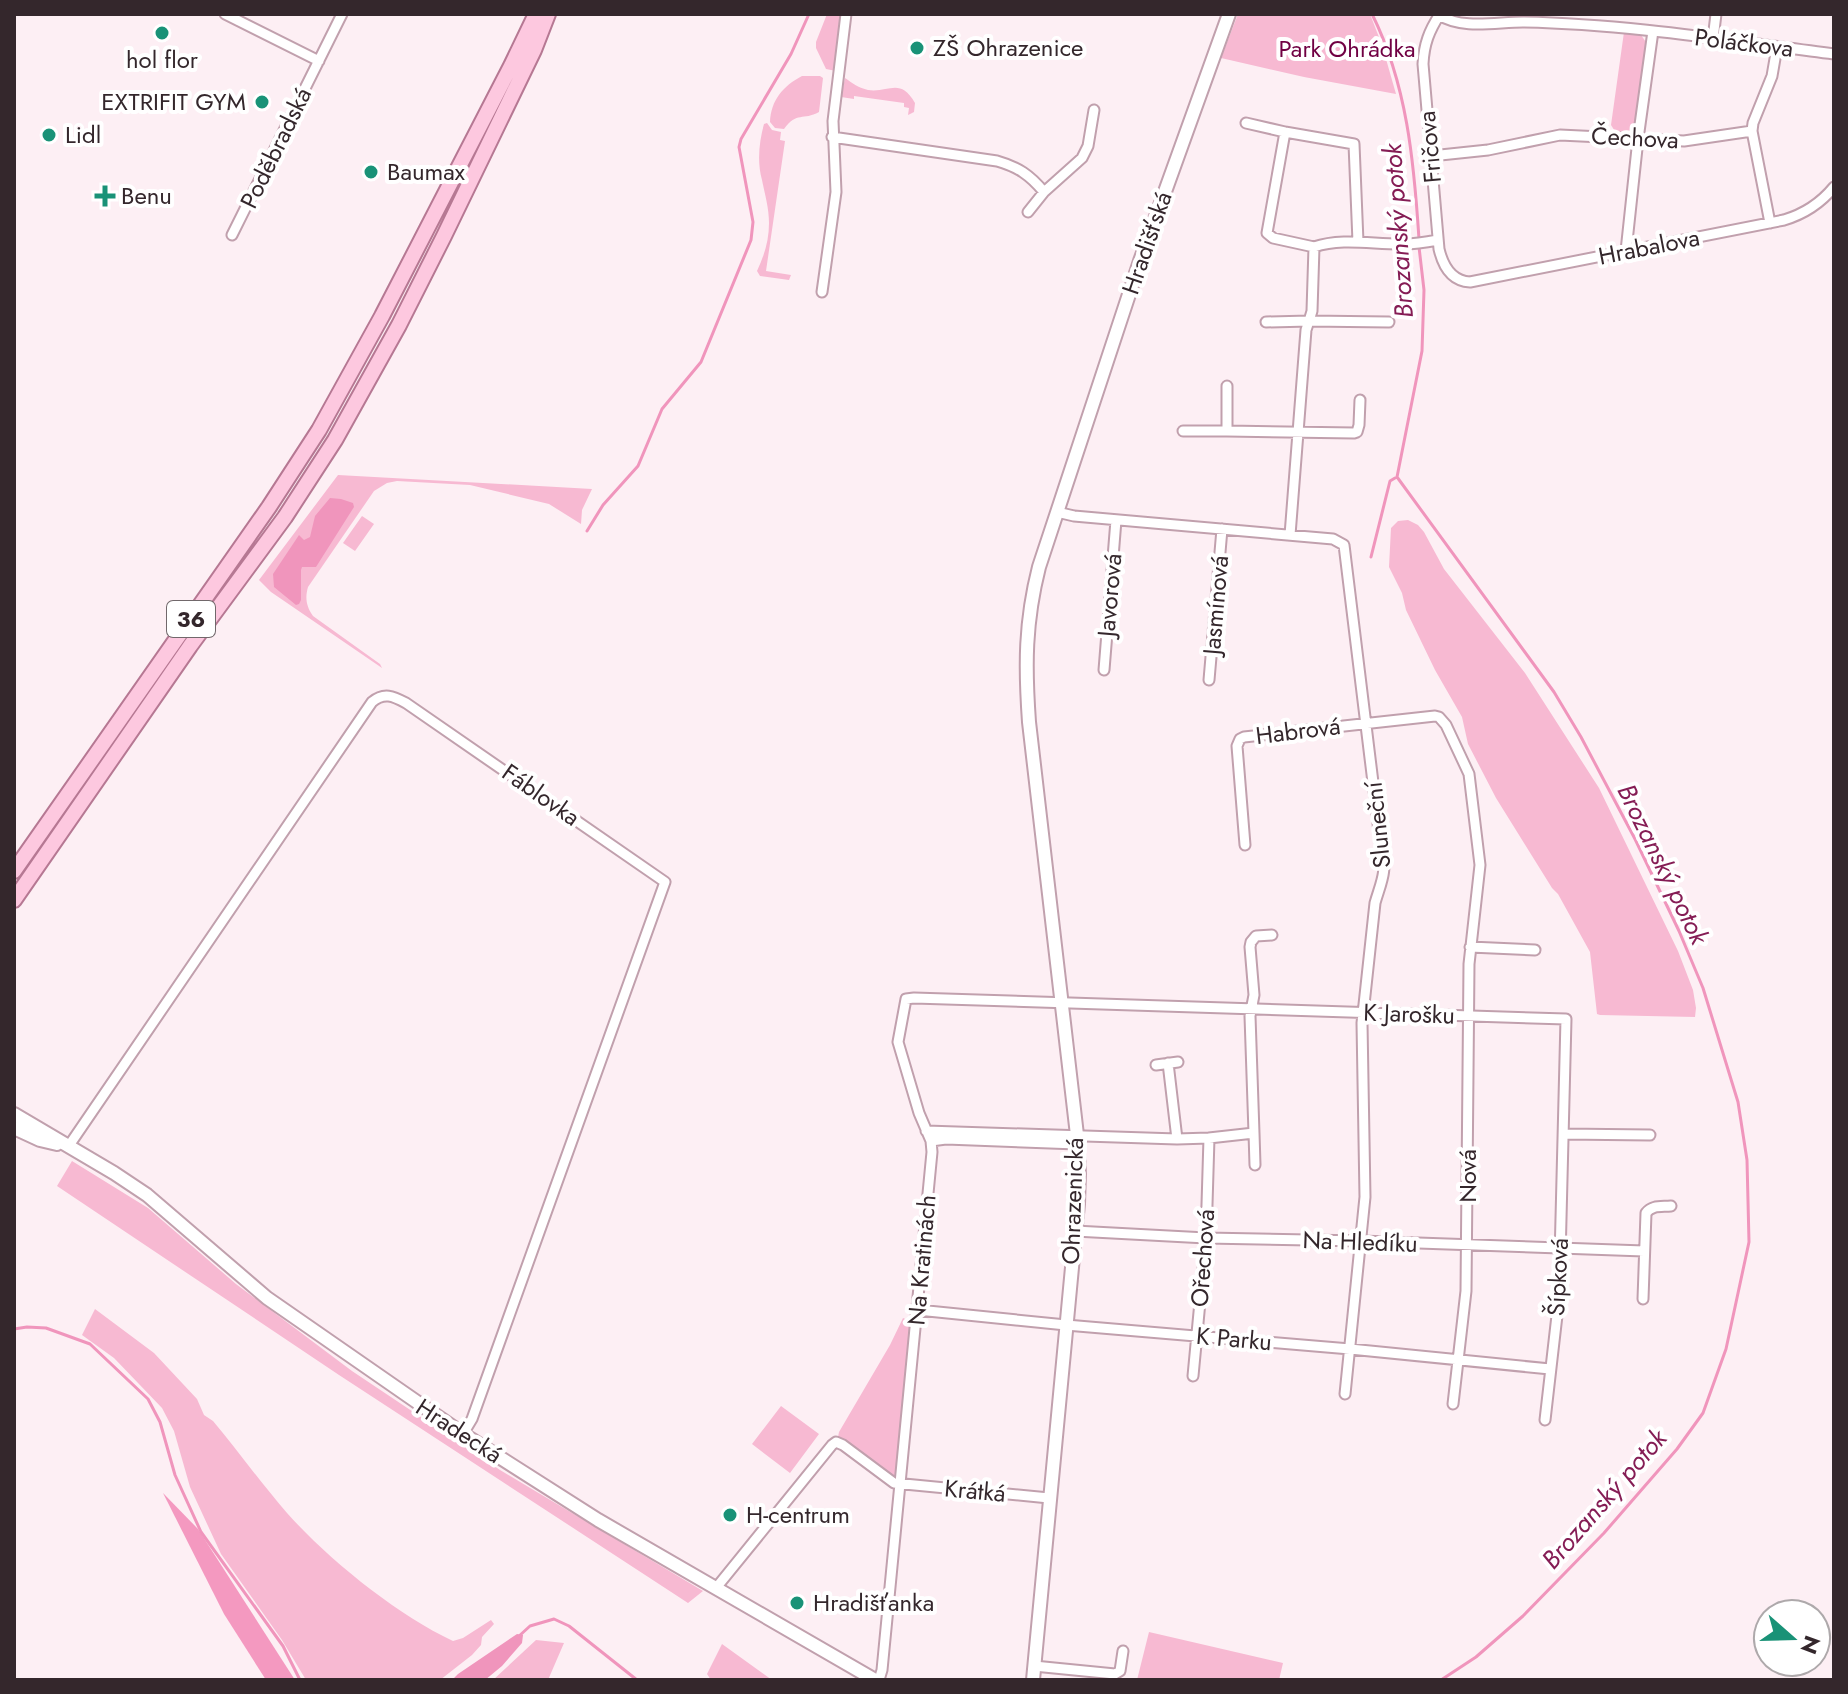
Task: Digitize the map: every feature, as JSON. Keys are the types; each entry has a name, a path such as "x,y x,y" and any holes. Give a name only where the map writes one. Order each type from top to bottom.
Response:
{"main road":[{"name":"36","path":"14,871 236,555 319,430 375,329 534,14"},
{"name":"36","path":"14,900 173,670 285,517 335,440 444,236 534,50 548,14"}],"street":[{"name":"Poděbradská","path":"225,14 319,61"},
{"name":"Poděbradská","path":"232,235 342,14"},
{"path":"822,292 836,192 832,137 846,14"},
{"name":"Hradišťská","path":"1057,512 1140,261 1229,14"},
{"name":"Poláčkova","path":"1439,14 1457,23 1597,25 1834,54"},
{"name":"Fričova","path":"1439,14 1430,30 1423,64 1438,240 1443,263 1455,278"},
{"path":"1713,39 1716,14"},
{"path":"1626,251 1653,31"},
{"path":"1770,223 1752,131 1772,76 1777,47"},
{"path":"1028,212 1086,152 1094,110"},
{"path":"1246,123 1354,144 1358,242"},
{"name":"Čechova","path":"1431,156 1488,150 1560,135 1684,141 1752,131"},
{"path":"1285,132 1267,233 1273,238 1314,247 1330,243 1407,244 1438,240"},
{"path":"832,137 997,161 1027,173 1044,192"},
{"name":"Hrabalova","path":"1455,278 1470,282 1770,223 1801,215 1834,187"},
{"path":"1290,535 1297,432 1312,311 1314,247"},
{"path":"1266,322 1389,322"},
{"path":"1227,386 1227,431"},
{"path":"1183,431 1354,433 1359,425 1360,400"},
{"name":"Sluneční","path":"1057,512 1072,516 1333,539 1344,545 1385,864 1375,903 1363,1012 1365,1197 1345,1394"},
{"name":"Ohrazenická","path":"1033,1680 1079,1174 1029,722 1026,665 1029,612 1039,567 1057,512"},
{"name":"Javorová","path":"1104,670 1116,520"},
{"name":"Jasmínová","path":"1209,680 1222,529"},
{"name":"Fáblovka","path":"68,1147 354,728 378,698 387,695 406,703 665,882 476,1407 463,1434"},
{"name":"Nová","path":"1367,722 1439,717 1467,767 1472,785 1480,865 1470,947 1466,1291 1453,1404"},
{"name":"Habrová","path":"1245,845 1237,746 1240,739 1367,722"},
{"path":"1255,1165 1251,942 1256,936 1272,935"},
{"path":"1470,947 1535,950"},
{"name":"Na Kratinách","path":"877,1680 882,1670 932,1152 898,1042 906,999 1062,1003"},
{"name":"K Jarošku","path":"1062,1003 1566,1019"},
{"name":"Šípková","path":"1545,1420 1559,1298 1566,1019"},
{"path":"1156,1065 1173,1063 1177,1139"},
{"name":"Hradecká","path":"14,1114 147,1195 267,1298 463,1434 598,1520 877,1680"},
{"name":"Hradecká","path":"14,1128 40,1140 68,1147"},
{"path":"928,1136 950,1139 1077,1140 1209,1138 1254,1133"},
{"path":"1564,1134 1650,1135"},
{"name":"Ořechová","path":"1193,1376 1206,1238 1209,1138"},
{"path":"1643,1299 1646,1213 1655,1207 1671,1206"},
{"name":"Na Hledíku","path":"1075,1231 1644,1251"},
{"name":"K Parku","path":"918,1310 1550,1369"},
{"path":"716,1588 834,1443 843,1445 888,1481 901,1485"},
{"name":"Krátká","path":"901,1485 1049,1498"},
{"path":"1034,1666 1117,1674 1123,1651"}],"green space":[{"path":"827,14 840,14 836,71 826,69 816,48"},
{"name":"Park Ohrádka","path":"1238,14 1370,14 1396,94 1221,58"},
{"path":"1624,32 1641,35 1648,45 1636,129 1630,134 1616,133 1611,125"},
{"path":"802,76 823,78 819,112 797,118 784,129 775,128 770,122 776,100 789,84"},
{"path":"845,78 868,90 904,90 915,103 914,112 908,115 909,108 904,107 904,103 841,97"},
{"path":"767,123 772,130 781,132 780,140 785,141 766,271 791,275 789,280 760,276 757,271 769,230 759,159 762,131"},
{"path":"338,475 592,489 582,510 581,524 549,504 470,485 397,481 374,491 308,587 306,598 313,616 382,668 271,592 259,580"},
{"path":"362,516 374,524 355,551 343,543"},
{"path":"1408,520 1424,532 1444,569 1525,673 1599,788 1678,951 1693,990 1695,1017 1597,1014 1590,952 1558,894 1496,798 1468,744 1462,717 1435,670 1389,567 1391,528 1398,521"},
{"path":"72,1161 148,1208 236,1284 352,1371 500,1470 703,1591 688,1603 57,1186"},
{"path":"95,1309 154,1353 197,1399 204,1415 213,1421 287,1513 343,1567 409,1616 453,1641 491,1620 494,1624 482,1637 481,1645 440,1680 306,1680 282,1640 221,1554 190,1487 174,1431 162,1408 114,1358 82,1335"},
{"path":"903,1318 912,1322 897,1479 894,1482 838,1437"},
{"path":"781,1406 819,1434 790,1473 752,1444"},
{"path":"1149,1632 1283,1663 1279,1680 1137,1680"},
{"path":"536,1640 564,1643 548,1680 493,1680"},
{"path":"722,1644 772,1680 711,1680 707,1674"}],"shaded area":[{"path":"330,498 353,503 354,507 316,567 302,567 301,600 296,605 274,587 273,574 299,535 304,540 310,537 315,516"},
{"path":"163,1493 198,1529 295,1680 266,1680 224,1614"},
{"path":"517,1634 523,1635 522,1643 485,1680 452,1680 458,1674"}],"waterway":[{"path":"587,531 603,505 638,466 662,409 701,362 751,240 753,222 739,147 741,139 791,54 809,14"},
{"name":"Brozanský potok","path":"1372,14 1393,68 1407,124 1419,239"},
{"name":"Brozanský potok","path":"1419,247 1424,290 1422,351 1397,477 1554,692 1635,839 1679,931 1703,988 1738,1102 1747,1160 1749,1242 1726,1349 1703,1413 1677,1449 1604,1533 1523,1616 1476,1657 1441,1680"},
{"path":"1371,557 1390,481 1395,478"},
{"path":"14,1329 46,1328 90,1344 148,1399 160,1422 175,1475 201,1532 283,1646 300,1680"},
{"path":"518,1637 530,1626 554,1619 569,1626 637,1680"}],"place":[{"name":"hol flor","path":"162,33"},
{"name":"ZŠ Ohrazenice","path":"917,48"},
{"name":"EXTRIFIT GYM","path":"262,102"},
{"name":"Lidl","path":"49,135"},
{"name":"Baumax","path":"371,172"},
{"name":"Benu","path":"105,196"},
{"name":"H-centrum","path":"730,1515"},
{"name":"Hradišťanka","path":"797,1603"}]}
